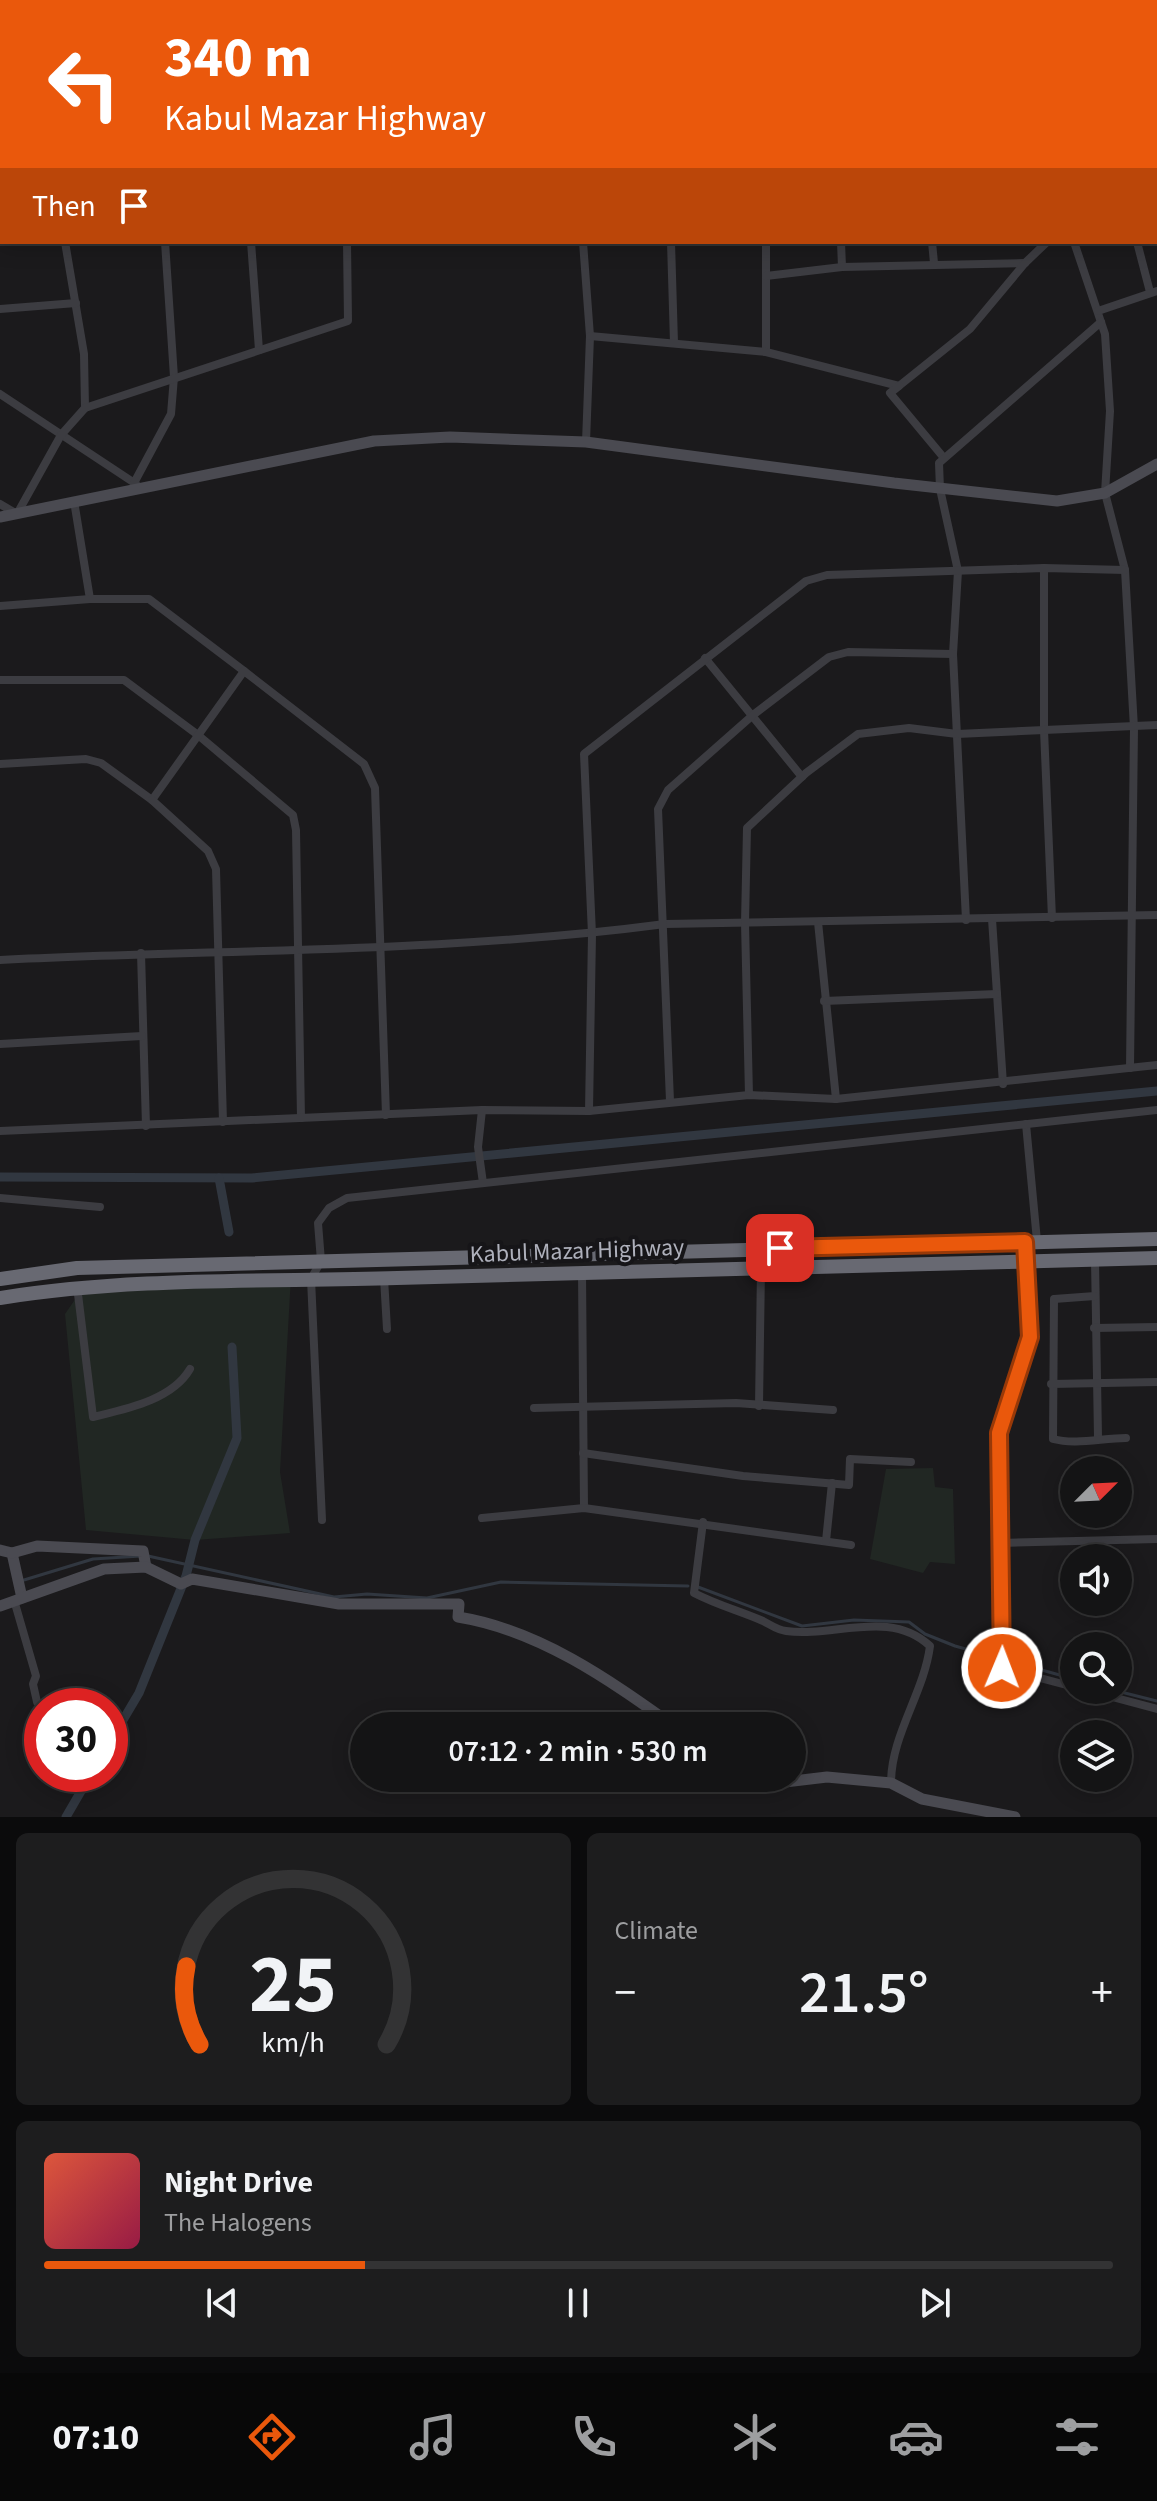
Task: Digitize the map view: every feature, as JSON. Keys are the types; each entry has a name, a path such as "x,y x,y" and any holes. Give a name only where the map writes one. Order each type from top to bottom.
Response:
{"highway":[{"name":"Kabul Mazar Highway","path":"0,1279 77,1268 1157,1239"},
{"name":"Kabul Mazar Highway","path":"0,1298 77,1286 1157,1258"}],"main road":[{"path":"0,517 137,485 374,441 450,437 586,442 940,489 1057,501 1105,493 1157,464"},
{"path":"18,1599 6,1551 37,1546 145,1560 181,1584 192,1579 339,1604 459,1604 458,1617 499,1624 605,1677 654,1712"},
{"path":"0,1606 104,1569 145,1560"},
{"path":"806,1780 827,1777 891,1783 922,1799 992,1815 1015,1817"}],"street":[{"path":"65,244 84,354 85,408"},
{"path":"0,394 137,485 171,414 174,377 165,244"},
{"path":"251,244 259,350"},
{"path":"0,504 17,514 61,435 85,408 348,321 347,244"},
{"path":"583,244 590,336 586,442"},
{"path":"671,244 674,343"},
{"path":"766,244 766,352"},
{"path":"841,244 842,267"},
{"path":"932,244 934,263"},
{"path":"944,458 890,393 970,329 1045,244"},
{"path":"1075,244 1101,322 1110,411 1105,493 1125,570 1134,728 1130,1068"},
{"path":"1098,311 1153,292 1138,244"},
{"path":"766,276 842,267 1025,263"},
{"path":"0,309 76,303"},
{"path":"966,920 953,654 958,571 940,489 939,463 1101,322"},
{"path":"590,336 766,352 899,386"},
{"path":"74,501 90,599"},
{"path":"589,1111 592,934 584,754 806,581 827,575 1044,568 1125,570"},
{"path":"1044,568 1044,730 1052,918"},
{"path":"0,606 90,599 149,599 364,764 375,788 386,1115"},
{"path":"670,1101 658,809 668,790 753,715 829,657 848,652 953,654"},
{"path":"705,658 802,777"},
{"path":"152,800 244,671"},
{"path":"0,680 124,680 198,735 293,815 296,830 301,1118"},
{"path":"749,1095 745,923 747,828 802,777 858,734 909,728 957,734 1157,725"},
{"path":"0,764 86,759 101,763 152,800 208,851 216,869 223,1122"},
{"path":"0,960 379,946 592,934 665,924 1157,915"},
{"path":"992,919 1003,1084"},
{"path":"818,922 836,1099"},
{"path":"141,953 146,1126"},
{"path":"824,1001 997,994"},
{"path":"0,1044 142,1036"},
{"path":"0,1131 482,1110 589,1111 749,1095 836,1099 1003,1084 1157,1065"},
{"path":"482,1110 478,1147 483,1183"},
{"path":"322,1520 311,1279 321,1261 318,1223 329,1208 347,1198 1157,1110"},
{"path":"1026,1124 1031,1242 1025,1261 1030,1337 999,1433 1002,1668 1060,1683"},
{"path":"0,1198 100,1207"},
{"path":"1095,1260 1098,1437"},
{"path":"759,1406 761,1268"},
{"path":"582,1272 584,1508"},
{"path":"384,1278 387,1329"},
{"path":"77,1286 93,1417 133,1408 182,1382 190,1369"},
{"path":"1095,1296 1054,1299 1053,1439 1068,1443 1098,1437 1126,1438"},
{"path":"1094,1328 1157,1327"},
{"path":"1051,1384 1157,1382"},
{"path":"534,1408 736,1403 833,1410"},
{"path":"583,1453 743,1476 849,1485 850,1459 911,1462"},
{"path":"826,1541 832,1483"},
{"path":"482,1518 584,1508 703,1522 851,1545"},
{"path":"703,1522 694,1593 715,1605 781,1631 824,1632 840,1627 878,1626 920,1637 930,1646 914,1708 899,1742 891,1783"},
{"path":"1000,1543 1157,1539"},
{"path":"18,1599 36,1676 34,1688"},
{"path":"1132,1702 1157,1709"}],"shaded area":[{"path":"291,1276 280,1472 290,1533 195,1540 86,1530 65,1314 85,1285"},
{"path":"933,1468 935,1487 953,1489 955,1564 930,1562 923,1573 870,1559 886,1469"}],"waterway":[{"path":"0,1177 252,1178 1157,1091"},
{"path":"219,1178 229,1232"},
{"path":"128,1712 139,1693 186,1576 195,1540 237,1438 232,1347"},
{"path":"24,1580 93,1559 141,1556"},
{"path":"148,1556 334,1597 367,1594 427,1598 501,1582 688,1586"},
{"path":"698,1587 802,1626 854,1620 909,1622 925,1634 955,1646 1060,1675"},
{"path":"1132,1695 1157,1701"},
{"path":"66,1817 81,1792"}],"route":[{"path":"780,1248 1025,1242 1030,1337 999,1433 1002,1668"}]}
